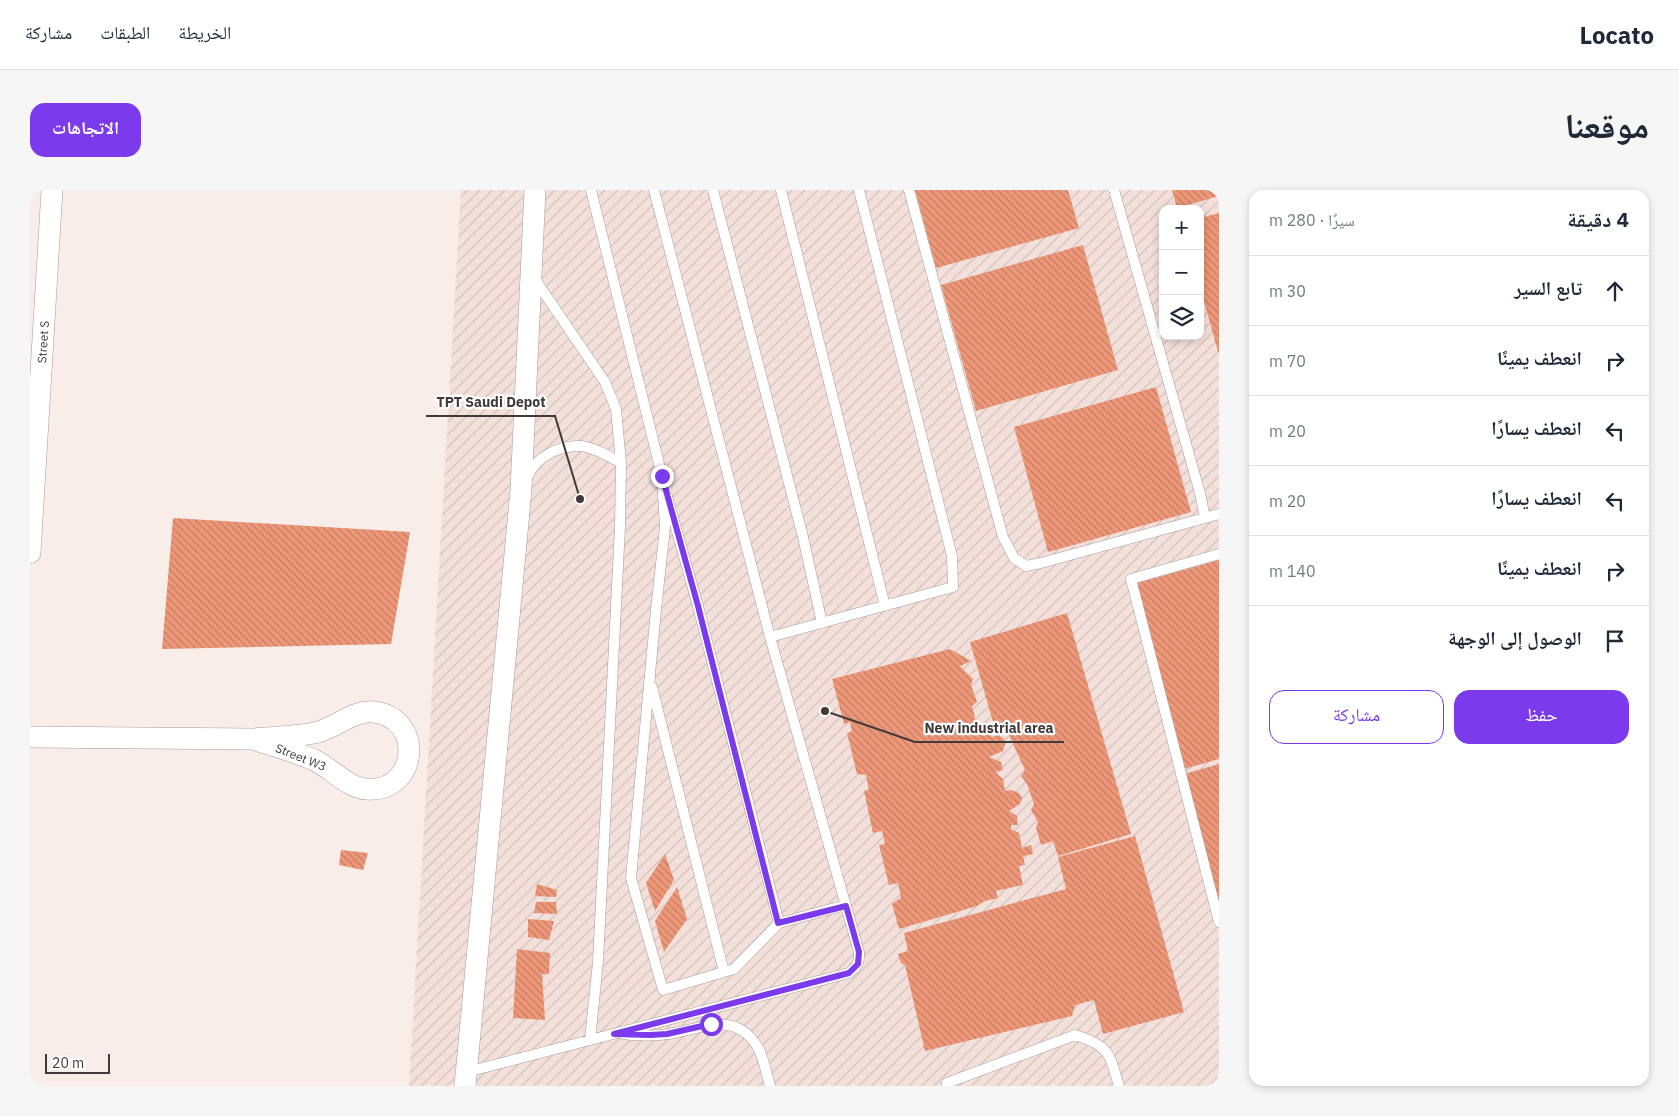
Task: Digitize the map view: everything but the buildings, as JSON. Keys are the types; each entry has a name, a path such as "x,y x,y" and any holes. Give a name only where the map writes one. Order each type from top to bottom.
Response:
{"street":[{"name":"Street S","path":"30,553 52,190"},
{"path":"466,1079 522,490 535,190"},
{"name":"Street W3","path":"30,737 253,739 314,733 336,725 357,714 375,712 390,717 401,727 408,742 409,758 406,767 396,780 382,788 366,789 353,785 315,760 253,739"}],"lane":[{"path":"591,190 662,476 698,606 778,923"},
{"path":"466,1079 590,1040 849,973 858,964 860,958 770,637 654,190"},
{"path":"713,190 803,537 822,623"},
{"path":"782,190 885,606"},
{"path":"770,637 953,587 952,556 859,190"},
{"path":"909,190 1003,537 1014,558 1026,566 1041,563 1219,514"},
{"path":"1114,190 1200,494 1205,518"},
{"path":"532,275 605,382 616,409 621,463 620,527 598,962 590,1040"},
{"path":"522,490 529,471 543,457 562,448 582,446 601,452 621,463"},
{"path":"662,476 665,527 631,878 663,990 734,969 778,923 846,906"},
{"path":"1219,554 1131,578 1219,922"},
{"path":"649,678 724,972"},
{"path":"614,1034 650,1035 685,1031 711,1024 729,1025 746,1033 758,1047 770,1086"},
{"path":"947,1086 947,1083 1075,1035 1094,1041 1110,1054 1119,1086"}],"shaded area":[{"path":"461,190 1219,190 1219,1086 409,1086"}],"place":[{"name":"TPT Saudi Depot","path":"580,499"},
{"name":"New industrial area","path":"825,711"}],"route":[{"path":"662,476 698,606 778,923 846,906 860,958 858,964 849,973 614,1034 667,1034 711,1024"}]}
